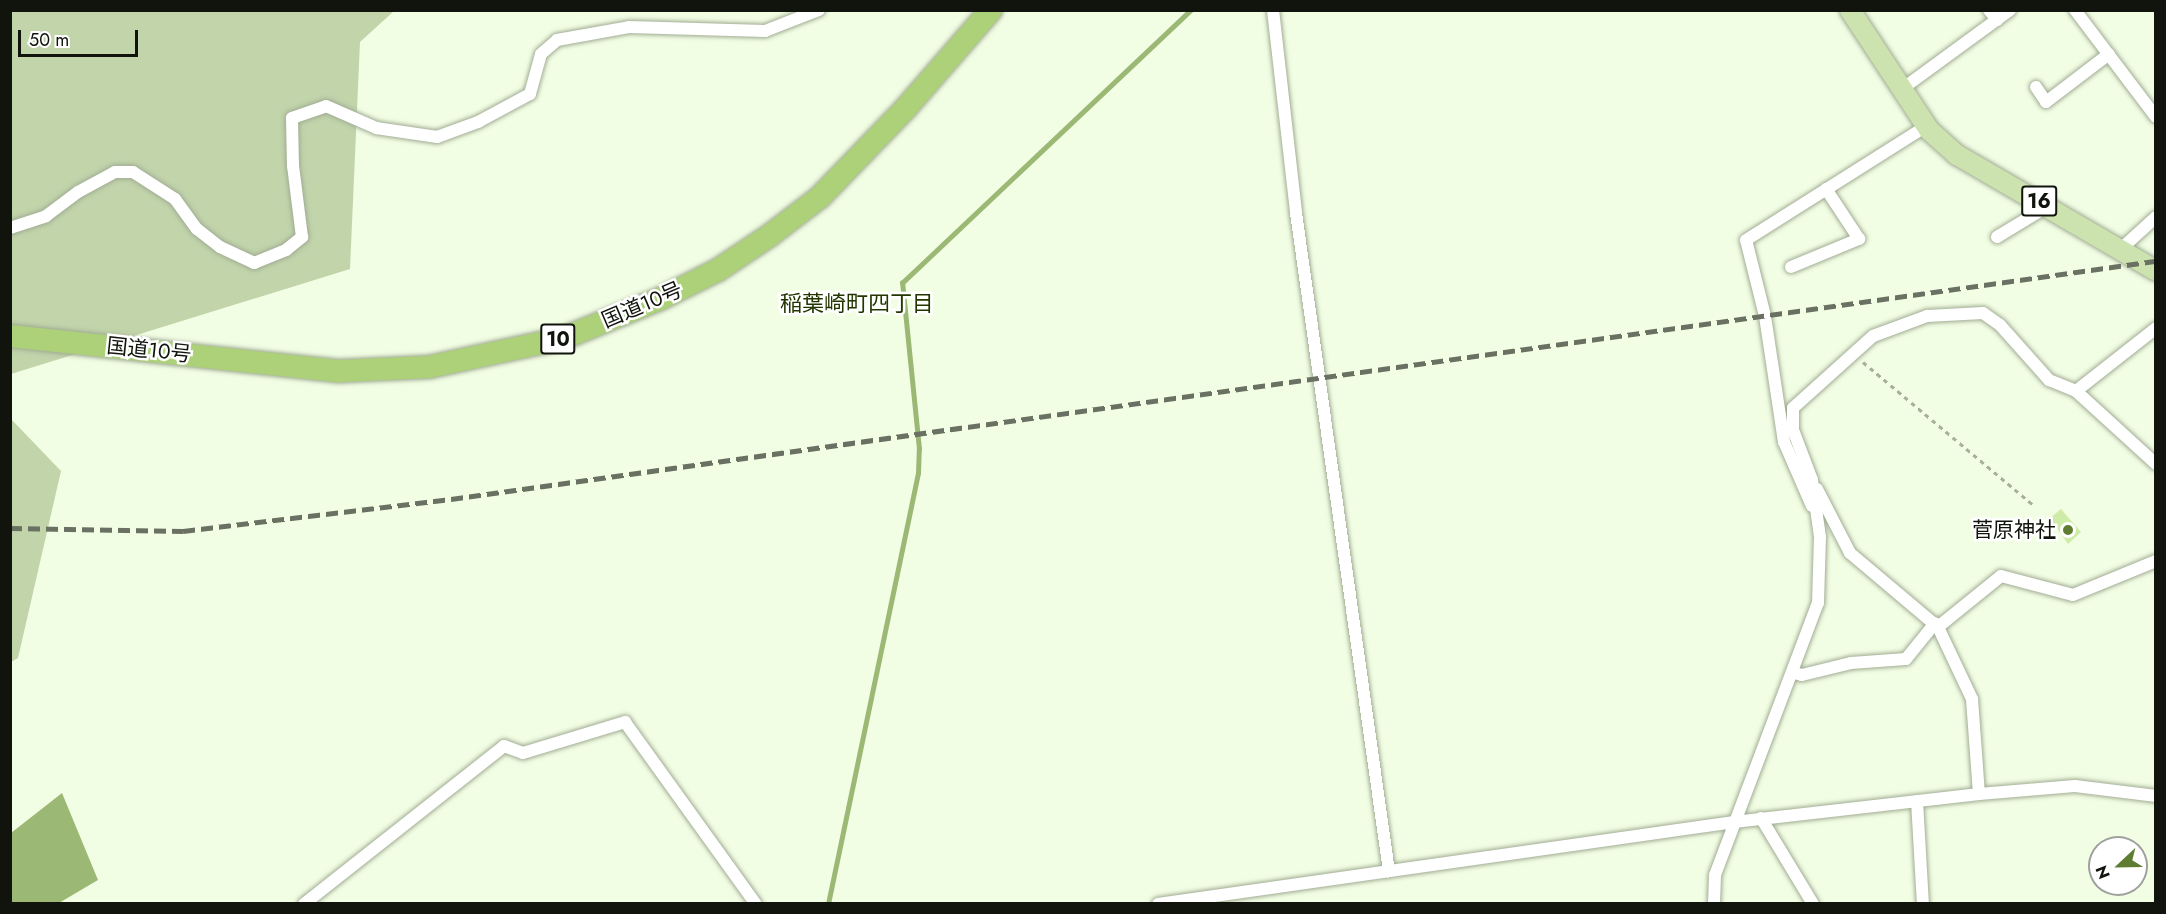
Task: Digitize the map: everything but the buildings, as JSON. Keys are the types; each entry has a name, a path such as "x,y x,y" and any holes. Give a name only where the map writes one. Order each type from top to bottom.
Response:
{"highway":[{"name":"国道10号","path":"10,336 340,371 429,367 564,338 679,290 718,270 769,236 820,196 906,108 991,10"}],"main road":[{"name":"16","path":"1850,10 1926,126 1958,155 2122,248 2156,271"}],"street":[{"path":"10,228 46,216 78,192 115,172 133,172 175,199 197,229 220,247 254,262 286,250 302,237 293,166 292,118 326,106 376,128 437,137 478,122 530,94 541,54 557,40 629,27 765,31 819,10"},
{"path":"1273,10 1296,213 1389,871"},
{"path":"1902,89 1993,15 2010,10"},
{"path":"2075,10 2156,117"},
{"path":"2036,87 2046,102 2109,54"},
{"path":"1817,518 1784,442 1764,316 1746,240 1926,126"},
{"path":"1791,267 1859,239 1826,189"},
{"path":"1997,237 2048,206"},
{"path":"2122,248 2156,217"},
{"path":"1979,794 1971,699 1937,625 1850,553 1812,480 1793,430 1793,408 1873,336 1905,321 1983,313 2000,325 2049,380 2076,391 2156,464"},
{"path":"2076,391 2156,328"},
{"path":"1714,903 1715,875 1794,673 1818,603 1821,537 1812,480"},
{"path":"1794,673 1802,675 1851,663 1906,659 1937,625 2001,576 2073,596 2156,561"},
{"path":"304,903 504,746 523,753 625,722 756,903"},
{"path":"1158,903 1761,818 1979,794 2075,786 2156,796"},
{"path":"1917,801 1923,903"},
{"path":"1761,818 1813,903"}],"path":[{"path":"1852,354 2032,504"}],"shaded area":[{"path":"11,11 394,11 360,42 350,269 11,374"},
{"path":"11,419 61,471 18,658 11,662"},
{"path":"62,793 98,880 59,903 11,903 11,833"}],"waterway":[{"path":"828,904 918,473 919,449 902,283 1191,10"}],"railway":[{"path":"10,528 183,531 451,499 2156,261"}],"place":[{"name":"菅原神社","path":"2068,530"}],"district":[{"name":"稲葉崎町四丁目","path":"857,304"}]}
